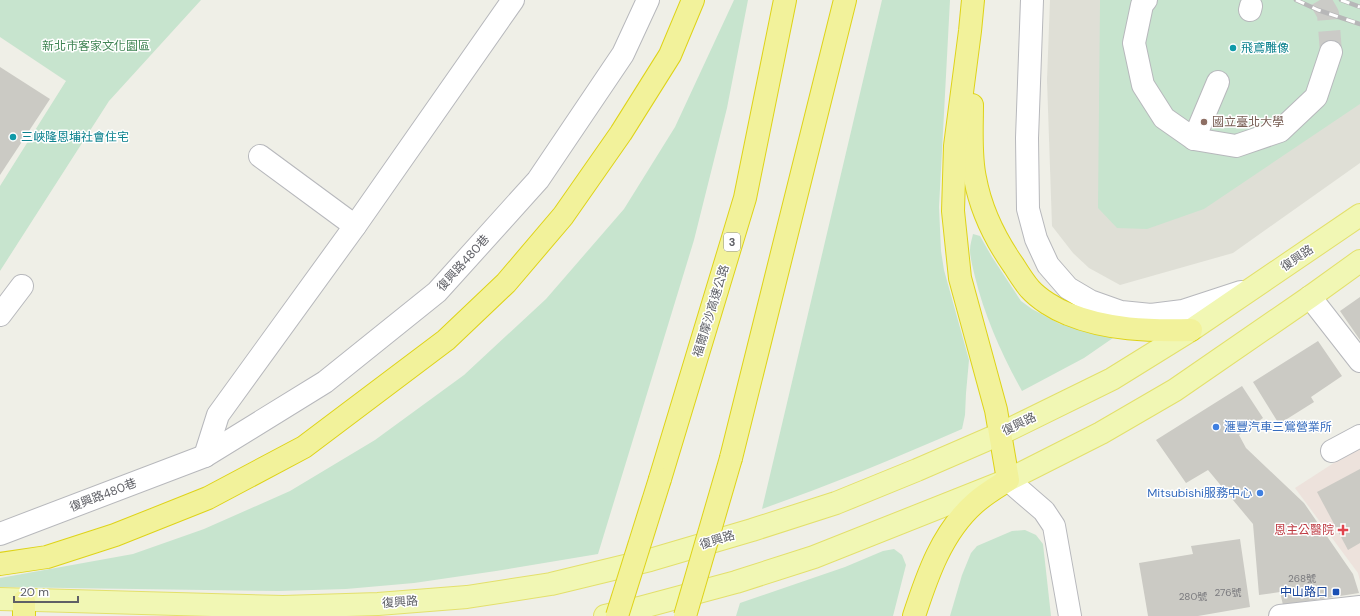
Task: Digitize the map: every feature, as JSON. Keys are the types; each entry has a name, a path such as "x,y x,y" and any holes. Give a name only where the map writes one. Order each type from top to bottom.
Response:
{"highway":[{"path":"0,564 47,557 115,535 208,498 304,447 446,340 506,283 563,216 621,133 670,55 693,0"},
{"name":"福爾摩沙高速公路","path":"617,616 745,198 785,0"},
{"path":"684,616 731,458 845,0"},
{"path":"914,616 938,552 956,524 975,503 1008,480 996,410 960,278 952,211 955,146 973,0"},
{"path":"970,31 974,176 986,217 997,240 1030,289 1053,306 1067,314 1108,326 1154,331 1191,330"}],"main road":[{"name":"復興路","path":"0,599 24,608 283,608 378,604 467,597 551,584 650,560 752,530 836,503 1000,434 1112,379 1191,330 1360,215"},
{"path":"605,616 736,582 814,557 1008,480 1101,432 1175,390 1360,261"}],"street":[{"path":"205,456 218,415 355,226 513,0"},
{"name":"復興路480巷","path":"0,534 205,456 325,382 437,292 538,180 623,54 648,0"},
{"path":"1032,0 1027,138 1028,209 1036,239 1048,265 1068,288 1090,301 1121,312 1136,314 1151,315 1183,311 1250,290"},
{"path":"1146,0 1142,5 1134,43 1143,85 1164,118 1194,139 1236,146 1280,131 1316,97 1331,52"},
{"path":"1194,139 1218,82"},
{"path":"260,156 355,226"},
{"path":"0,315 22,286"},
{"path":"1310,297 1360,360"},
{"path":"1332,452 1360,436"},
{"path":"1008,480 1044,511 1054,526 1070,616"},
{"path":"1280,616 1360,607"}],"shaded area":[{"name":"國立臺北大學","path":"1050,0 1360,0 1360,163 1233,253 1120,285 1089,268 1073,253 1052,226 1047,80"},
{"name":"恩主公醫院","path":"1360,446 1360,581 1358,573 1295,488"}],"green space":[{"name":"新北市客家文化園區","path":"0,0 201,0 109,101 0,271 0,186 66,81 0,37"},
{"path":"734,0 748,0 727,108 694,240 598,554 414,583 346,589 279,591 0,587 0,578 133,554 204,529 290,491 375,440 464,375 546,299 624,209 675,127"},
{"path":"882,0 950,0 939,207 941,251 944,270 969,360 965,415 962,429 863,471 762,509"},
{"name":"國立臺北大學","path":"1100,0 1360,0 1360,104 1204,209 1147,229 1117,228 1098,208"},
{"path":"973,234 980,236 1021,301 1032,309 1060,324 1113,338 1084,358 1022,391 995,336 979,292 970,253"},
{"path":"1025,530 1036,535 1043,544 1051,616 950,616 962,575 971,553 977,546 1012,531"},
{"path":"894,549 902,555 906,565 893,616 736,616 740,603 845,567 883,551"}],"building":[{"name":"三峽隆恩埔社會住宅","path":"0,67 50,99 0,175"},
{"path":"1360,297 1360,340 1340,311"},
{"path":"1318,341 1342,376 1311,397 1314,402 1279,424 1253,382"},
{"name":"Mitsubishi服務中心","path":"1242,386 1263,418 1239,435 1246,448 1304,503 1353,574 1359,593 1283,605 1280,592 1259,595 1253,524 1208,470 1186,483 1156,440"},
{"path":"1360,469 1360,543 1348,550 1317,492"},
{"path":"1240,539 1250,607 1198,616 1148,616 1139,563 1193,554 1191,546"}],"tunnel":[{"path":"1320,0 1328,14 1331,52"}],"railway":[{"path":"1296,0 1318,10 1360,24"},
{"path":"1341,0 1360,7"}],"place":[{"name":"飛鳶雕像","path":"1233,48"},
{"name":"國立臺北大學","path":"1204,122"},
{"name":"三峽隆恩埔社會住宅","path":"13,137"},
{"name":"滙豐汽車三鶯營業所","path":"1216,427"},
{"name":"Mitsubishi服務中心","path":"1260,493"},
{"name":"恩主公醫院","path":"1343,530"},
{"name":"中山路口","path":"1336,592"}]}
